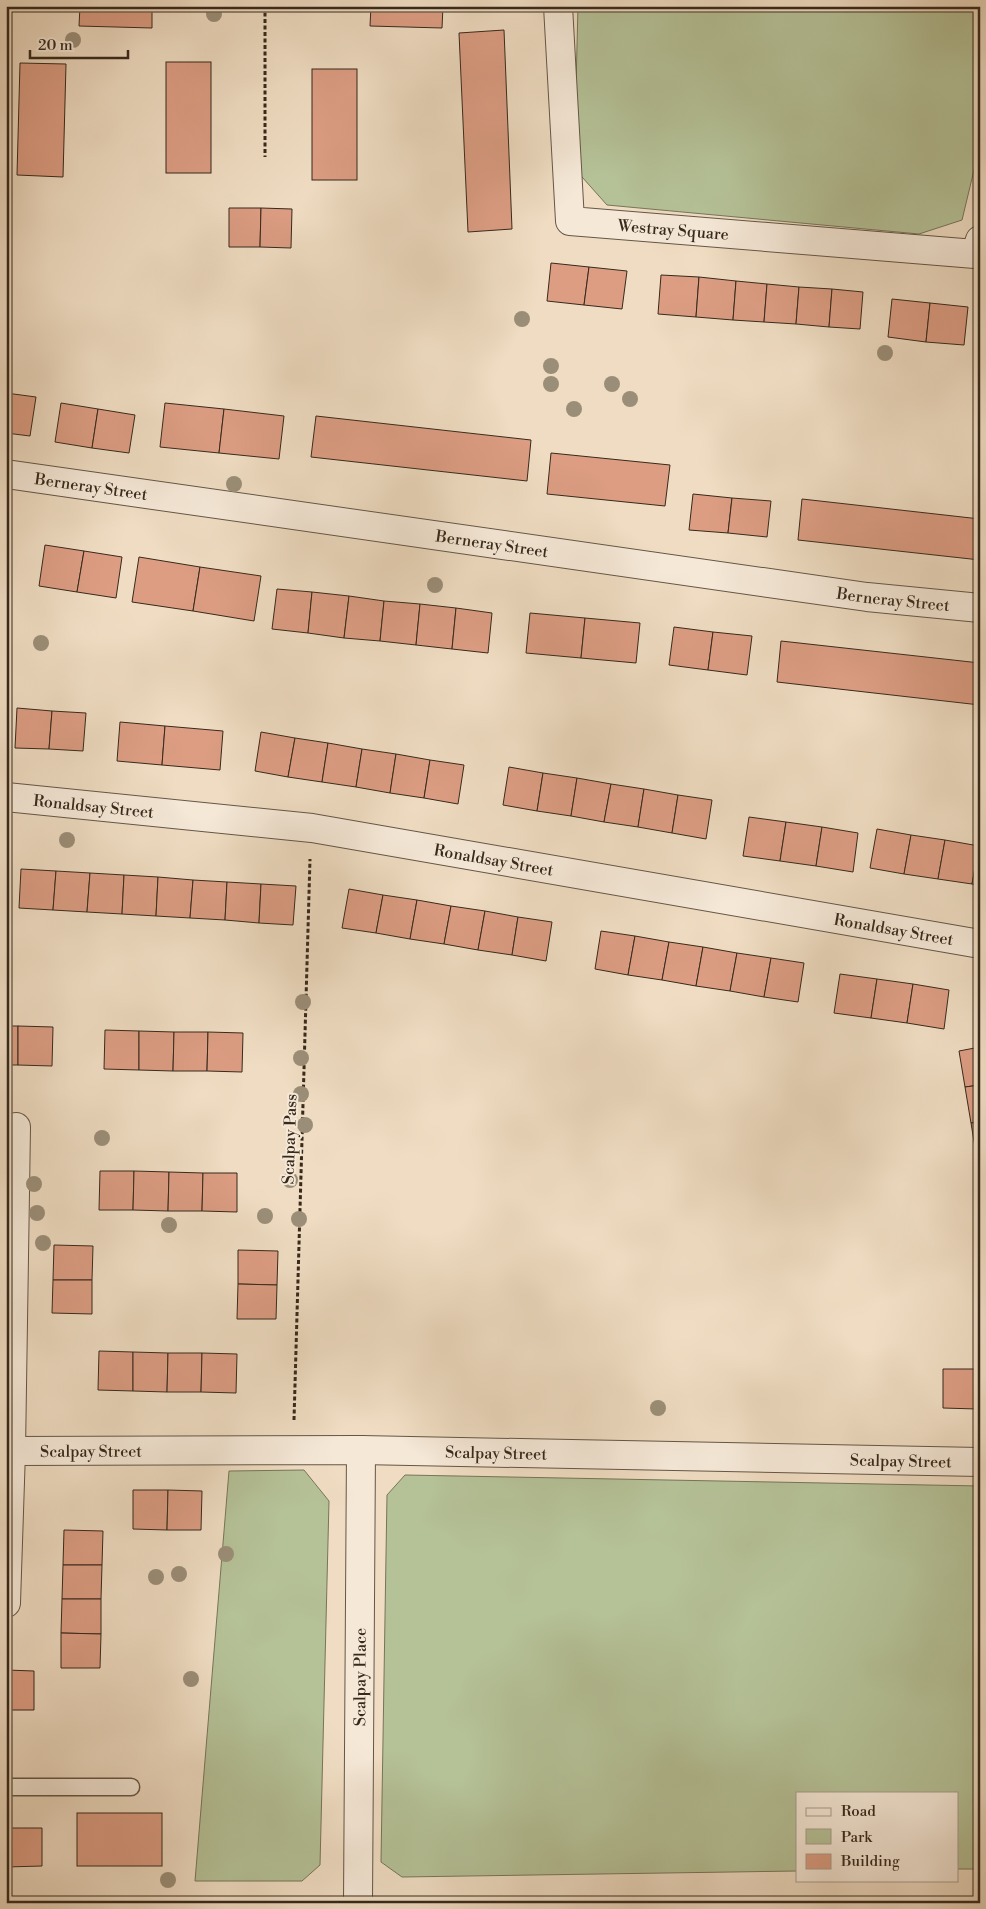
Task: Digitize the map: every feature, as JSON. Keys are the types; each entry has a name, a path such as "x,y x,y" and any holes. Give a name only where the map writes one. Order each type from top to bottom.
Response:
{"street":[{"name":"Westray Square","path":"558,6 570,221 976,254 980,240"},
{"name":"Berneray Street","path":"6,474 867,597 980,608"},
{"name":"Ronaldsay Street","path":"6,797 312,828 980,944"},
{"path":"6,1602 11,1451 16,1127"},
{"name":"Scalpay Street","path":"11,1451 360,1450 980,1462"},
{"name":"Scalpay Place","path":"358,1903 360,1450"}],"lane":[{"path":"6,1787 131,1788"}],"path":[{"path":"265,6 265,158"},
{"name":"Scalpay Pass","path":"294,1450 312,828"}],"green space":[{"path":"578,6 980,6 980,145 962,220 919,234 607,205 574,168"},
{"path":"304,1470 329,1501 320,1865 302,1881 195,1881 229,1471"},
{"path":"405,1475 980,1486 980,1869 958,1869 958,1792 796,1792 796,1871 402,1877 381,1862 387,1495"}],"building":[{"path":"80,6 152,6 152,28 79,26"},
{"path":"371,6 443,6 442,28 370,26"},
{"path":"504,30 512,229 468,232 459,33"},
{"path":"166,62 211,62 211,173 166,173"},
{"path":"20,63 66,64 63,177 17,175"},
{"path":"312,69 357,69 357,180 312,180"},
{"path":"229,208 261,208 260,247 229,247"},
{"path":"261,208 292,209 291,248 260,247"},
{"path":"551,263 589,267 584,305 547,301"},
{"path":"589,267 627,271 622,309 584,305"},
{"path":"661,275 699,277 696,317 658,314"},
{"path":"699,277 736,281 733,320 696,317"},
{"path":"736,281 767,284 764,322 733,320"},
{"path":"767,284 799,287 796,324 764,322"},
{"path":"799,287 832,289 829,327 796,324"},
{"path":"832,289 863,292 860,329 829,327"},
{"path":"892,299 930,303 926,342 888,337"},
{"path":"930,303 968,307 964,345 926,342"},
{"path":"6,393 36,397 30,436 6,433"},
{"path":"61,403 98,409 92,448 55,442"},
{"path":"165,403 224,409 219,453 160,447"},
{"path":"98,409 135,415 129,453 92,448"},
{"path":"224,409 284,416 279,459 219,453"},
{"path":"316,416 531,440 527,481 311,457"},
{"path":"551,453 670,465 665,506 547,494"},
{"path":"693,494 732,498 728,533 689,530"},
{"path":"732,498 771,501 767,537 728,533"},
{"path":"802,499 980,519 980,560 798,540"},
{"path":"45,545 84,551 77,592 39,586"},
{"path":"84,551 122,557 116,598 77,592"},
{"path":"139,557 200,567 193,611 132,602"},
{"path":"200,567 261,576 254,621 193,611"},
{"path":"277,589 312,592 308,633 272,629"},
{"path":"312,592 349,596 344,638 308,633"},
{"path":"349,596 384,601 380,641 344,638"},
{"path":"384,601 420,604 416,645 380,641"},
{"path":"420,604 456,608 452,649 416,645"},
{"path":"456,608 492,613 488,653 452,649"},
{"path":"530,613 585,618 581,658 526,653"},
{"path":"585,618 640,623 636,663 581,658"},
{"path":"674,627 713,632 708,670 669,665"},
{"path":"713,632 752,636 747,675 708,670"},
{"path":"781,641 980,663 980,705 777,682"},
{"path":"17,708 52,711 49,749 15,748"},
{"path":"52,711 86,713 83,751 49,749"},
{"path":"120,722 165,726 162,765 117,761"},
{"path":"165,726 223,731 220,770 162,765"},
{"path":"261,732 295,738 288,777 255,771"},
{"path":"295,738 328,743 322,782 288,777"},
{"path":"328,743 362,749 356,787 322,782"},
{"path":"362,749 396,754 390,793 356,787"},
{"path":"396,754 430,760 424,798 390,793"},
{"path":"430,760 464,765 458,804 424,798"},
{"path":"509,767 543,773 537,811 503,805"},
{"path":"543,773 577,778 571,816 537,811"},
{"path":"577,778 611,784 604,822 571,816"},
{"path":"611,784 644,789 638,827 604,822"},
{"path":"644,789 678,795 672,833 638,827"},
{"path":"678,795 712,800 706,839 672,833"},
{"path":"749,817 786,822 780,861 743,856"},
{"path":"786,822 822,827 816,866 780,861"},
{"path":"822,827 858,833 853,872 816,866"},
{"path":"877,829 911,835 904,874 870,868"},
{"path":"911,835 945,840 938,879 904,874"},
{"path":"945,840 979,846 972,884 938,879"},
{"path":"980,846 980,886 972,884"},
{"path":"21,869 56,871 53,910 19,908"},
{"path":"56,871 90,873 87,912 53,910"},
{"path":"90,873 124,875 122,914 87,912"},
{"path":"124,875 158,877 156,916 122,914"},
{"path":"158,877 193,880 190,918 156,916"},
{"path":"193,880 227,882 225,920 190,918"},
{"path":"227,882 261,884 259,923 225,920"},
{"path":"261,884 296,886 293,925 259,923"},
{"path":"349,889 383,895 376,933 342,928"},
{"path":"383,895 417,900 410,939 376,933"},
{"path":"417,900 451,906 444,944 410,939"},
{"path":"451,906 485,911 478,950 444,944"},
{"path":"485,911 518,917 512,955 478,950"},
{"path":"518,917 552,922 546,961 512,955"},
{"path":"601,931 635,936 628,975 595,969"},
{"path":"635,936 669,942 662,980 628,975"},
{"path":"669,942 703,947 696,986 662,980"},
{"path":"703,947 737,953 730,991 696,986"},
{"path":"737,953 771,958 764,997 730,991"},
{"path":"771,958 804,963 798,1002 764,997"},
{"path":"840,974 877,979 871,1018 834,1013"},
{"path":"877,979 913,984 907,1023 871,1018"},
{"path":"913,984 949,990 944,1029 907,1023"},
{"path":"6,1026 18,1026 18,1065 6,1065"},
{"path":"18,1026 53,1027 52,1066 18,1065"},
{"path":"105,1030 139,1031 139,1070 104,1069"},
{"path":"139,1031 174,1032 173,1071 139,1070"},
{"path":"174,1032 208,1032 207,1071 173,1071"},
{"path":"208,1032 243,1033 242,1072 207,1071"},
{"path":"980,1047 980,1085 965,1087 959,1051"},
{"path":"980,1085 980,1122 971,1123 965,1087"},
{"path":"980,1122 980,1159 977,1160 971,1123"},
{"path":"100,1171 134,1171 133,1210 99,1210"},
{"path":"134,1171 169,1172 168,1211 133,1210"},
{"path":"169,1172 203,1173 202,1211 168,1211"},
{"path":"203,1173 237,1173 237,1212 202,1211"},
{"path":"54,1245 93,1246 92,1280 53,1280"},
{"path":"238,1250 278,1251 277,1285 238,1284"},
{"path":"53,1280 92,1280 92,1314 52,1313"},
{"path":"238,1284 277,1285 276,1319 237,1319"},
{"path":"99,1351 133,1352 133,1391 98,1390"},
{"path":"133,1352 168,1353 167,1392 133,1391"},
{"path":"168,1353 202,1353 201,1392 167,1392"},
{"path":"202,1353 237,1354 236,1393 201,1392"},
{"path":"943,1369 978,1369 977,1409 943,1408"},
{"path":"978,1369 980,1370 980,1409 977,1409"},
{"path":"133,1490 168,1490 167,1530 133,1529"},
{"path":"168,1490 202,1491 201,1530 167,1530"},
{"path":"64,1530 103,1531 102,1565 63,1565"},
{"path":"63,1565 102,1565 101,1599 62,1599"},
{"path":"62,1599 101,1599 101,1634 61,1633"},
{"path":"61,1633 101,1634 100,1668 61,1668"},
{"path":"6,1670 34,1671 34,1710 6,1710"},
{"path":"77,1813 162,1813 162,1866 77,1866"},
{"path":"6,1828 42,1828 42,1866 6,1867"}]}
